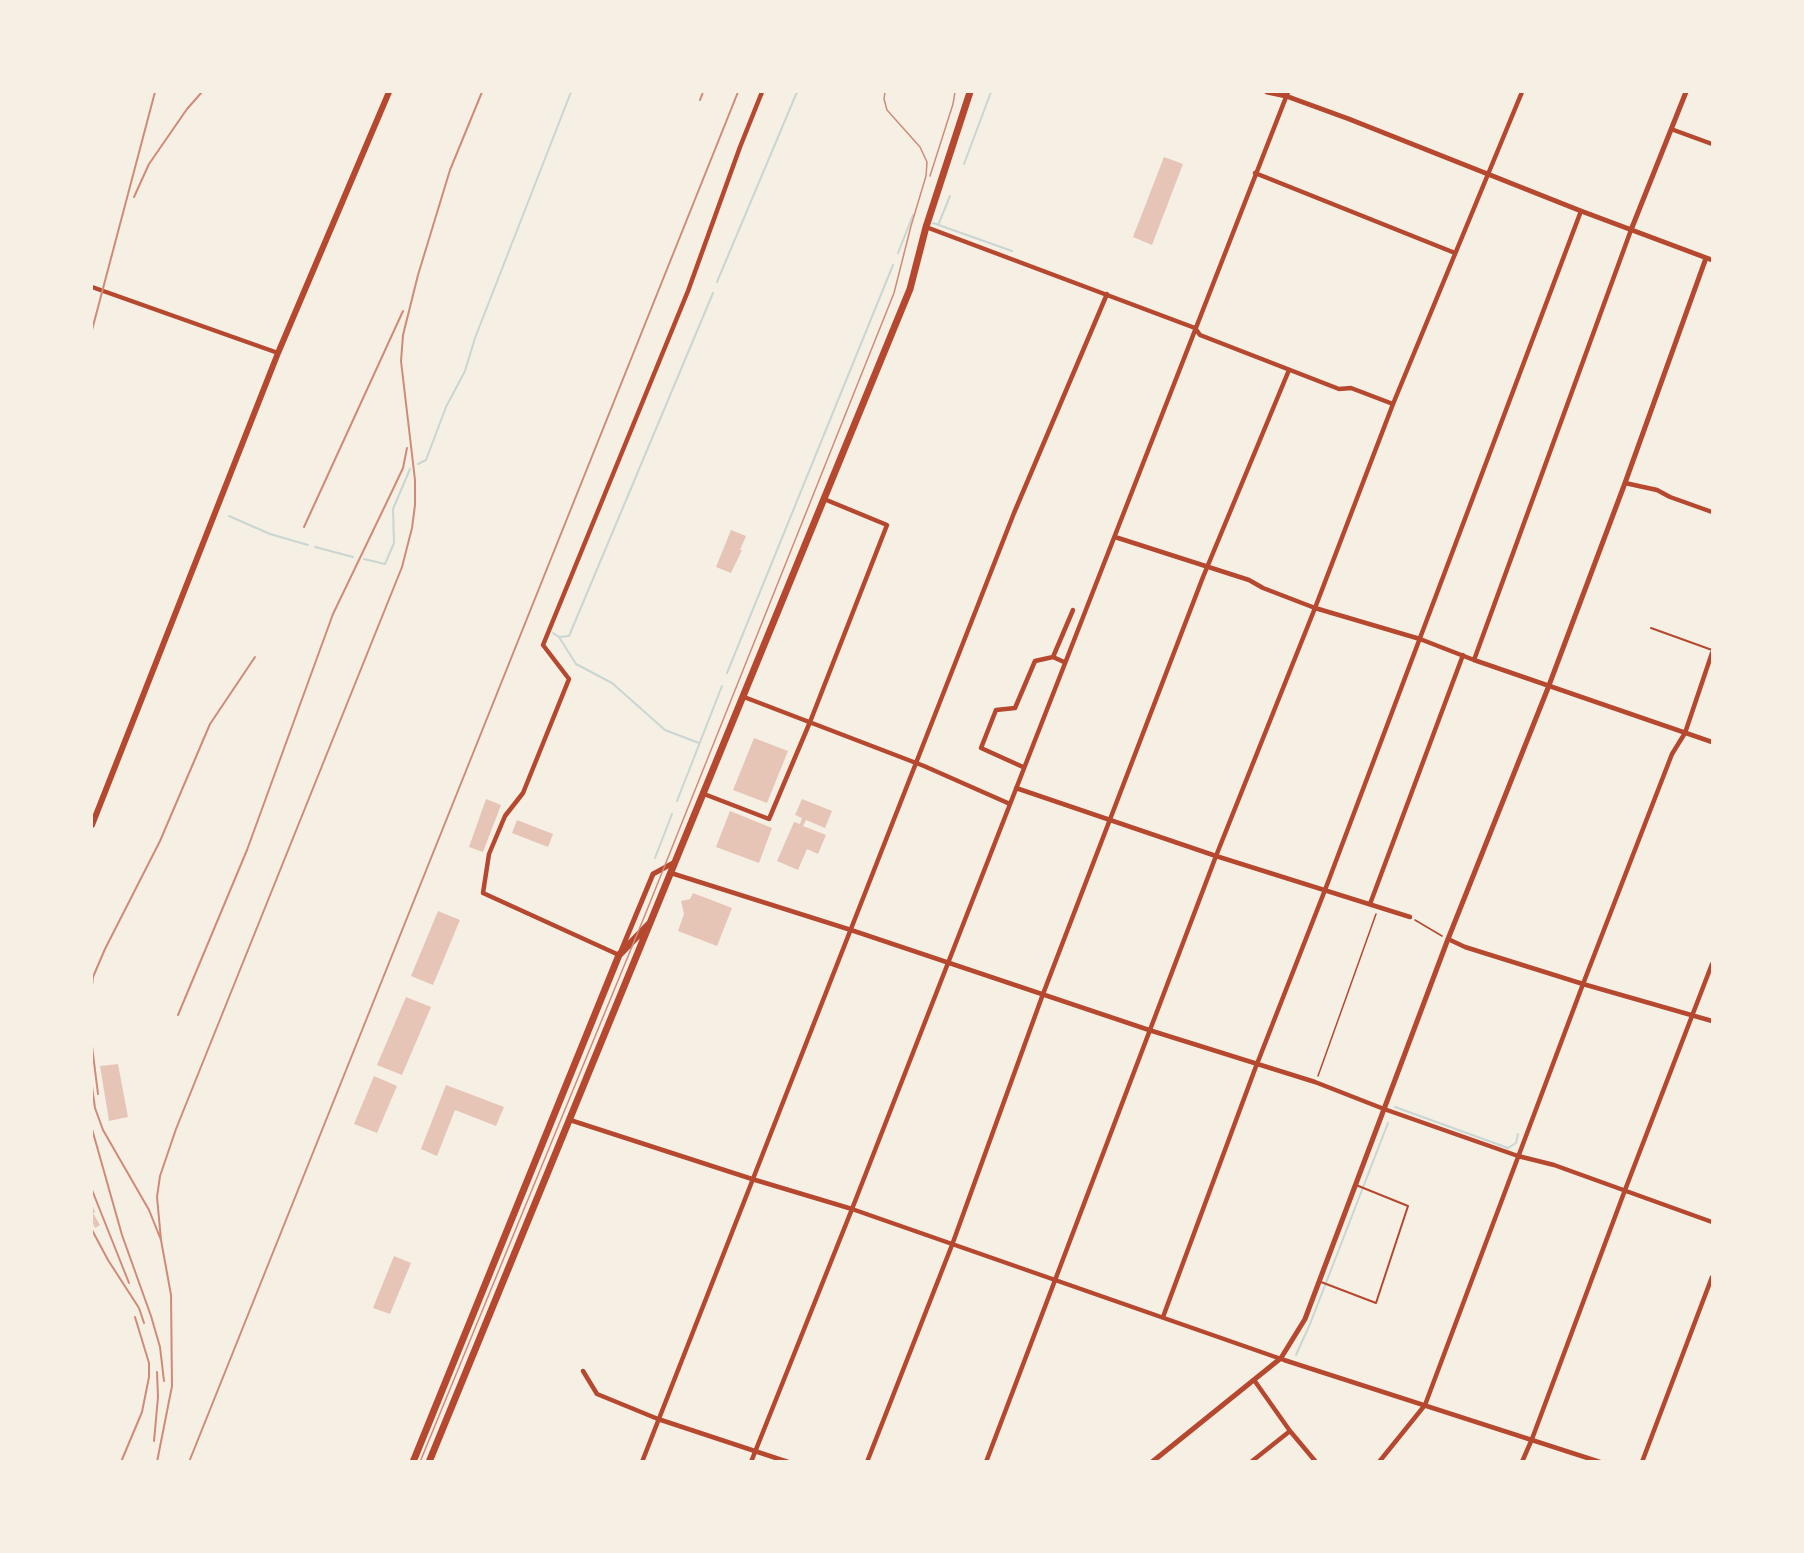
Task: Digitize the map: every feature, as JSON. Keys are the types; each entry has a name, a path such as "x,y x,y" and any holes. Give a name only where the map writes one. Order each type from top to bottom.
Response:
{"main road":[{"path":"92,825 278,353 389,92"},
{"path":"429,1461 910,289 926,227 970,92"},
{"path":"413,1461 619,955 651,922"}],"street":[{"path":"676,861 653,874 619,955 483,893 489,854 505,816 523,793 569,679 543,645 688,291 762,92"},
{"path":"1267,92 1287,94 1581,211 1713,260"},
{"path":"986,1461 1216,856 1393,404 1522,92"},
{"path":"1474,660 1631,230 1686,92"},
{"path":"752,1461 1287,94"},
{"path":"1671,129 1713,144"},
{"path":"1255,173 1455,253"},
{"path":"1163,1317 1581,211"},
{"path":"926,227 1195,328 1200,335 1288,370 1339,389 1351,388 1393,404"},
{"path":"1152,1461 1281,1359 1305,1319 1322,1282 1448,939 1549,684 1625,483 1706,258"},
{"path":"92,286 278,353"},
{"path":"642,1461 1014,513 1107,294"},
{"path":"867,1461 952,1245 1043,994 1207,567 1288,370"},
{"path":"1625,483 1657,490 1713,512"},
{"path":"704,794 769,819 810,722 887,525 825,499"},
{"path":"1114,537 1249,580 1263,588 1315,608 1420,639 1474,660 1713,742"},
{"path":"1053,657 1072,610"},
{"path":"1378,1461 1425,1405 1583,984 1672,754 1685,733 1713,652"},
{"path":"1370,904 1463,655"},
{"path":"1023,767 981,748 996,710 1016,708 1035,661 1053,657 1064,662"},
{"path":"744,697 916,763 1010,804"},
{"path":"1016,788 1216,856 1410,916"},
{"path":"671,873 1315,1082 1384,1109 1518,1156 1554,1165 1713,1222"},
{"path":"1448,939 1465,947 1583,984 1713,1021"},
{"path":"1522,1461 1713,964"},
{"path":"570,1120 852,1209 1281,1359 1600,1461"},
{"path":"1642,1461 1713,1277"},
{"path":"583,1371 597,1394 658,1419 788,1461"},
{"path":"1254,1380 1290,1431 1316,1461"},
{"path":"1251,1461 1290,1431"}],"lane":[{"path":"1651,628 1713,652"},
{"path":"1322,1282 1376,1303 1408,1206 1358,1186"}],"path":[{"path":"1315,1082 1379,907"},
{"path":"1410,916 1448,939"}],"building":[{"path":"1164,157 1183,164 1152,245 1133,237"},
{"path":"731,530 746,536 731,573 716,567"},
{"path":"754,738 788,751 767,803 733,790"},
{"path":"486,799 501,805 483,852 469,847"},
{"path":"802,799 832,811 825,828 806,820 803,826 826,835 818,854 807,849 798,870 777,861 794,822 800,824 802,818 795,815"},
{"path":"730,811 772,828 759,863 716,847"},
{"path":"517,820 553,834 548,847 512,833"},
{"path":"693,893 732,908 717,946 678,931 684,914 681,901 690,899"},
{"path":"438,911 460,920 433,985 411,976"},
{"path":"406,997 431,1007 402,1075 377,1065"},
{"path":"118,1064 128,1117 109,1121 100,1066"},
{"path":"374,1076 397,1086 377,1133 354,1124"},
{"path":"446,1085 504,1107 496,1126 455,1110 437,1156 421,1149"},
{"path":"92,1204 95,1212 93,1213 100,1225 95,1228 92,1221"},
{"path":"394,1256 411,1263 390,1314 373,1308"}],"waterway":[{"path":"418,464 426,460 446,407 465,371 475,338 571,92"},
{"path":"717,282 797,92"},
{"path":"964,164 991,92"},
{"path":"939,223 950,196"},
{"path":"898,253 913,215"},
{"path":"933,223 1012,251"},
{"path":"727,673 893,265"},
{"path":"553,633 559,637 569,636 713,293"},
{"path":"364,559 385,564 394,543 393,509 410,469"},
{"path":"229,516 270,534 308,545"},
{"path":"315,547 353,557"},
{"path":"559,637 576,664 612,683 665,730 699,743"},
{"path":"677,801 722,686"},
{"path":"655,858 672,814"},
{"path":"1395,1107 1508,1148 1516,1143 1518,1134"},
{"path":"1296,1355 1388,1123"}],"tram line":[{"path":"420,1462 645,915 894,293 926,176 927,162 920,147 887,110 885,92"},
{"path":"930,176 955,92"}],"railway":[{"path":"92,330 155,92"},
{"path":"134,197 149,164 187,109 202,92"},
{"path":"161,1240 157,1197 160,1176 176,1129 402,567 415,505 415,480 401,361 403,335 418,275 450,170 482,92"},
{"path":"700,100 703,92"},
{"path":"189,1462 738,92"},
{"path":"304,527 403,311"},
{"path":"178,1015 247,850 333,614 403,468 407,448"},
{"path":"92,986 93,977 105,949 160,841 210,724 255,657"},
{"path":"92,1046 98,1094"},
{"path":"92,1087 95,1108 103,1130 149,1210 161,1240 171,1295 172,1386 157,1462"},
{"path":"92,1129 122,1235 160,1347 164,1381"},
{"path":"92,1190 129,1283"},
{"path":"92,1230 139,1308 144,1323"},
{"path":"121,1462 142,1412 149,1377 149,1363 135,1317"},
{"path":"154,1441 158,1397 157,1372"}]}
